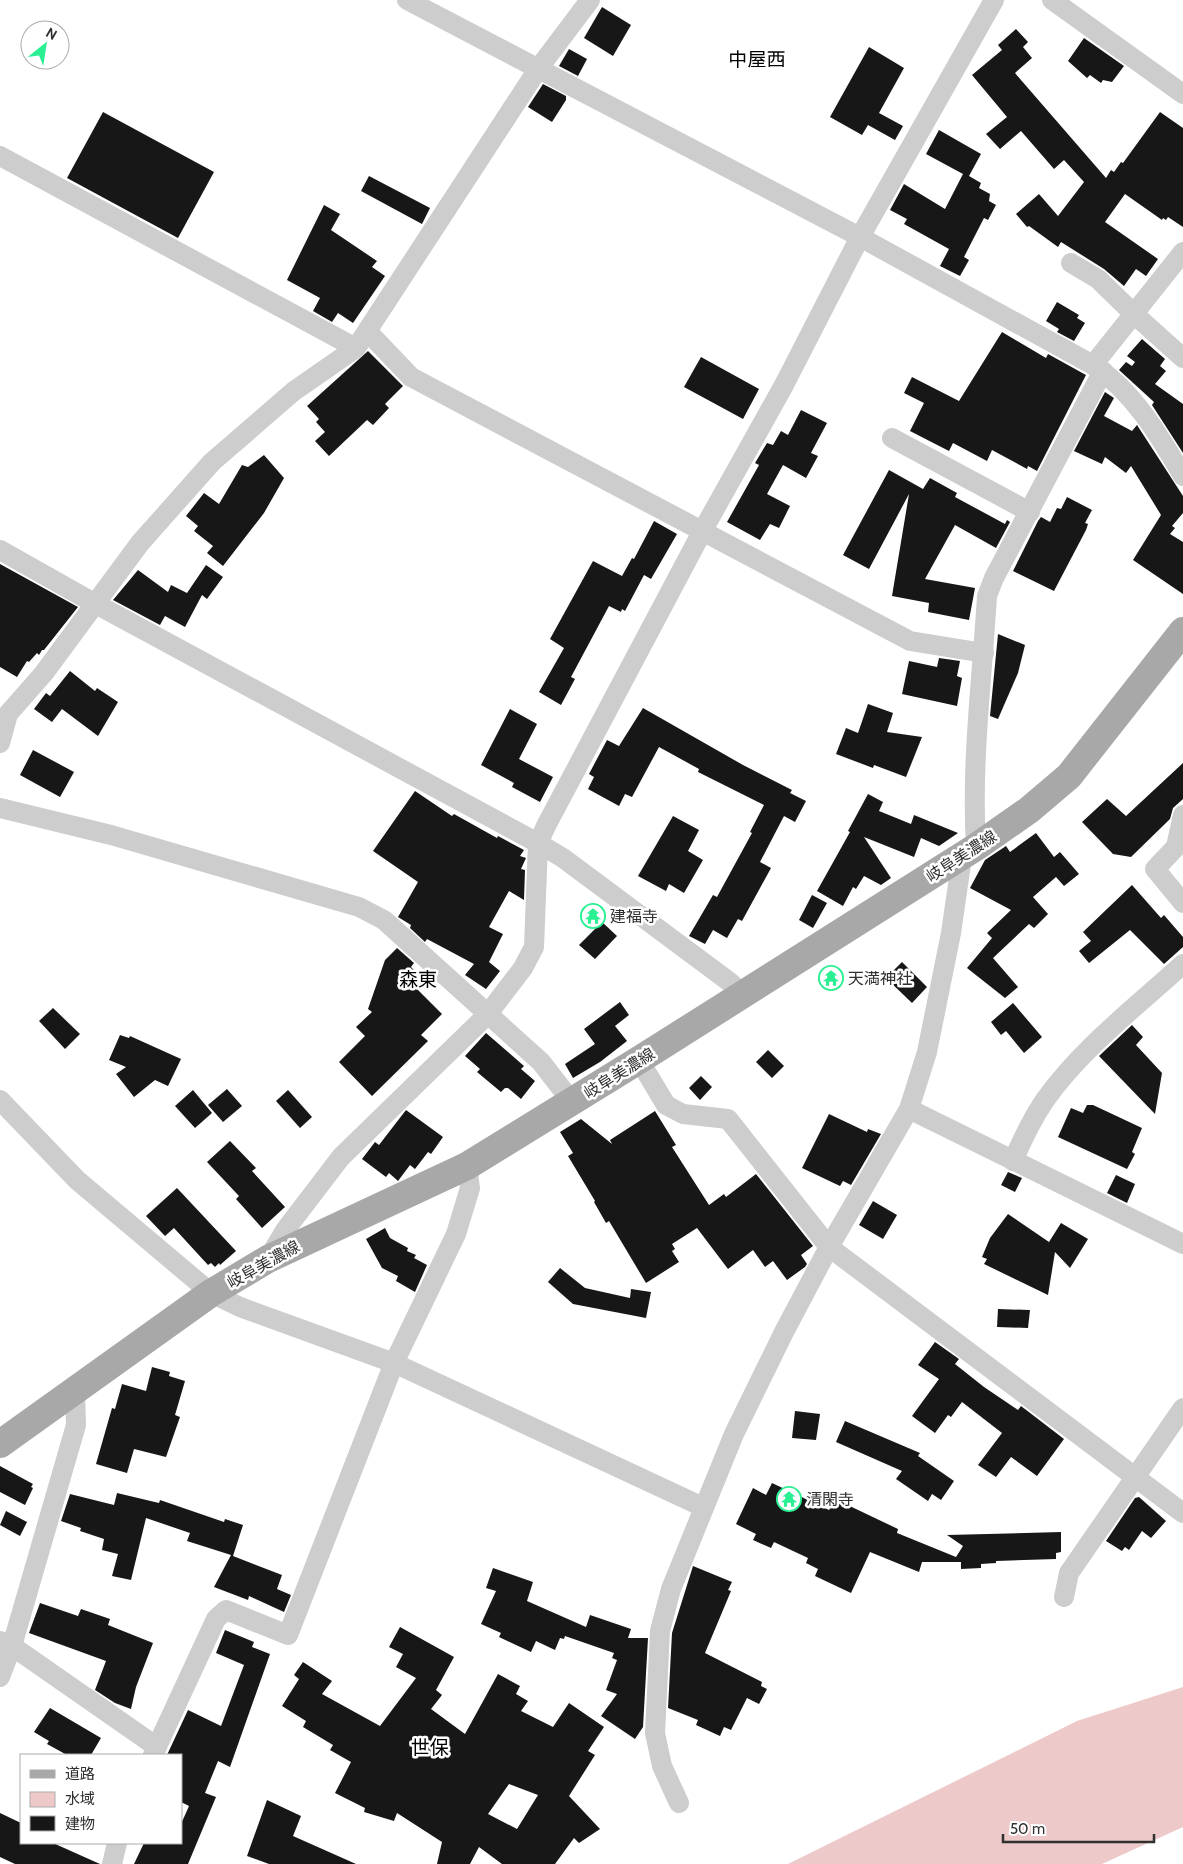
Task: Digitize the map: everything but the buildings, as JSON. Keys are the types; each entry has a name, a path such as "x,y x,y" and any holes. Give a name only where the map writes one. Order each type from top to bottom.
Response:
{"main road":[{"name":"岐阜美濃線","path":"0,1444 211,1293 268,1259 466,1166 640,1060 969,852 1029,810 1069,776 1183,631"}],"street":[{"path":"406,0 860,237 1098,368 1121,387 1157,431 1183,476"},
{"path":"0,743 8,714 44,673 140,542 212,462 294,391 362,340 538,69 590,0"},
{"path":"268,1259 286,1229 341,1157 487,1016 523,968 534,947 538,843 703,530 784,385 860,237 994,0"},
{"path":"1052,0 1183,94"},
{"path":"0,156 362,340 411,377 910,641 984,653"},
{"path":"679,1804 662,1766 655,1733 660,1631 671,1590 703,1507 742,1417 829,1247 909,1109 927,1052 974,820 976,725 984,653 987,596 994,578 1030,512 1098,368 1134,314 1183,252"},
{"path":"1071,263 1098,278 1134,314 1183,358"},
{"path":"892,438 1030,512"},
{"path":"0,550 563,858 731,983 742,996"},
{"path":"0,808 111,835 359,907 384,920 487,1016 541,1062 572,1102"},
{"path":"1183,815 1176,847 1155,869 1183,903"},
{"path":"1013,1161 1029,1126 1045,1100 1079,1060 1183,964"},
{"path":"640,1060 666,1105 683,1114 728,1119 829,1247 1183,1513"},
{"path":"0,1100 77,1180 211,1293 240,1307 394,1363 703,1507"},
{"path":"909,1109 1183,1244"},
{"path":"6,1643 155,1751 216,1619 226,1610 288,1636 394,1363 456,1234 470,1188 466,1166"},
{"path":"0,1676 6,1643 76,1425 75,1392"},
{"path":"1064,1597 1070,1573 1183,1408"},
{"path":"112,1864 117,1844"}],"water":[{"path":"1183,1687 1183,1827 1102,1864 788,1864 1077,1721"}],"place":[{"name":"建福寺","path":"593,916"},
{"name":"天満神社","path":"831,978"},
{"name":"清閑寺","path":"789,1499"}],"district":[{"name":"中屋西","path":"757,59"},
{"name":"森東","path":"418,979"},
{"name":"世保","path":"430,1747"}]}
